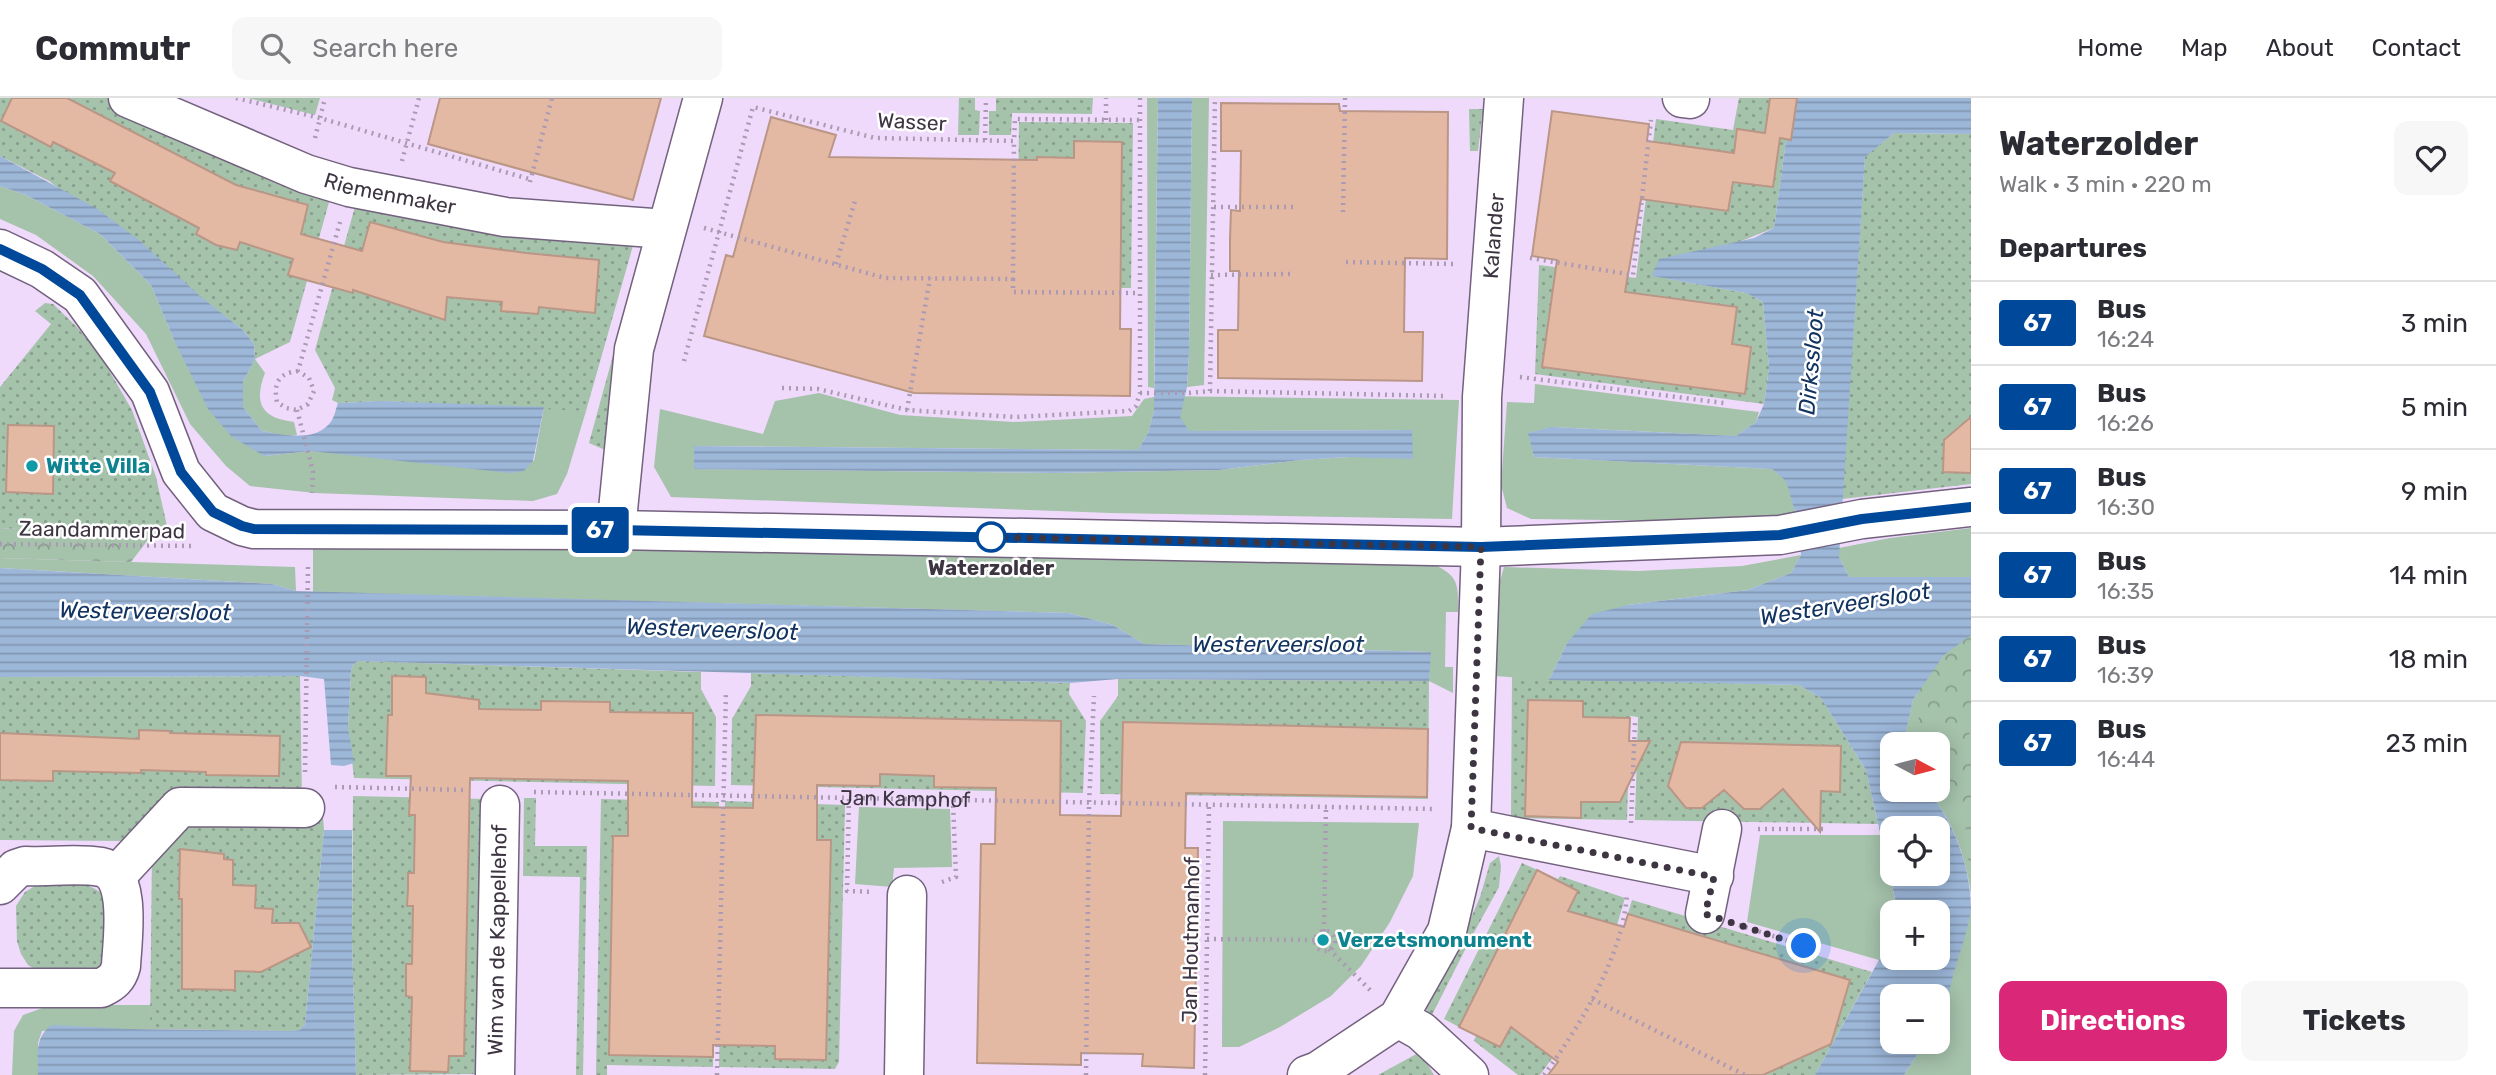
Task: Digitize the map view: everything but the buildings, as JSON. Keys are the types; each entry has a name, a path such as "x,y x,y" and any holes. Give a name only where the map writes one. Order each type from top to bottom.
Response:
{"street":[{"name":"Riemenmaker","path":"128,98 306,174 349,187 505,217 666,229"},
{"path":"616,530 634,349 703,98"},
{"name":"Kalander","path":"1398,1018 1447,932 1471,819 1481,547 1483,385 1476,258 1504,98"},
{"path":"0,249 42,269 80,295 150,392 181,472 213,512 254,529 616,530 1481,547 1780,535 1862,519 1971,507"},
{"name":"Wim van de Kappellehof","path":"495,1075 500,805"},
{"path":"116,876 180,807 305,808"},
{"path":"1471,819 1630,860 1714,877"},
{"path":"1705,914 1722,830"},
{"path":"0,884 16,869 25,866 102,867 116,876 123,891 121,966 115,979 101,988 0,989"},
{"path":"904,1075 907,895"},
{"path":"1307,1075 1318,1071 1398,1018 1421,1031 1469,1075"}],"path":[{"path":"236,98 331,121 530,179 552,98"},
{"path":"393,196 419,98"},
{"path":"985,140 986,98"},
{"path":"1106,98 1106,120"},
{"path":"782,388 818,390 907,410 1014,417 1129,411 1136,406 1140,393 1140,98"},
{"path":"1210,391 1215,98"},
{"path":"1343,212 1345,98"},
{"path":"1346,262 1476,258 1633,275 1675,103"},
{"name":"Wasser","path":"719,232 753,107 875,138 1014,141"},
{"path":"1140,120 1015,119 1013,279 1013,292 1140,293"},
{"path":"298,371 349,187"},
{"path":"836,264 855,201"},
{"path":"1214,207 1293,207"},
{"path":"684,361 719,232 886,278 1013,279"},
{"path":"1211,275 1290,275"},
{"path":"907,410 930,278"},
{"path":"298,371 309,378 314,391 308,404 298,410 286,408 277,402 274,389 277,379 288,372 298,371"},
{"path":"1140,393 1483,385 1724,403"},
{"path":"298,410 313,471"},
{"name":"Zaandammerpad","path":"0,544 198,547 242,526"},
{"path":"305,808 307,578"},
{"path":"716,1075 726,691"},
{"path":"1086,1075 1089,804 1094,696"},
{"path":"1544,1075 1570,1040 1606,972 1626,908 1635,722"},
{"name":"Jan Kamphof","path":"722,796 1089,804"},
{"path":"1089,804 1326,807 1471,819"},
{"name":"Jan Houtmanhof","path":"1205,1075 1209,805"},
{"path":"1324,931 1326,807"},
{"path":"1722,830 1824,829"},
{"path":"1705,914 1804,946"},
{"path":"1315,940 1318,934 1329,932 1335,939 1329,949"},
{"path":"1207,939 1315,940"},
{"path":"1315,940 1320,949 1329,949 1398,1018"},
{"path":"1592,999 1745,1075"}],"green space":[{"path":"0,98 108,98 192,144 331,195 290,342 255,359 254,344 243,330 49,181 0,156"},
{"path":"248,98 320,98 315,115"},
{"path":"959,98 975,98 975,110 980,111 979,135 958,135"},
{"path":"996,98 1093,98 1092,114 1012,113 1011,135 989,135 989,111 996,111"},
{"path":"1147,98 1158,98 1154,388 1148,387"},
{"path":"1192,98 1209,98 1204,385 1187,387 1189,353"},
{"path":"1485,98 1493,117 1482,117 1478,151 1470,151 1469,109 1483,109"},
{"path":"1739,98 1792,98 1774,228 1653,276 1746,293 1763,302 1769,368 1764,404 1535,374 1539,265 1636,278 1656,119 1733,130"},
{"path":"1019,122 1133,123 1131,288 1017,288"},
{"path":"1894,133 1971,134 1971,484 1842,499 1865,156"},
{"path":"0,186 26,195 100,234 151,285 174,340 264,456 311,451 534,461 544,407 586,411 567,474 557,494 533,501 315,493 250,486 226,466 190,424 146,334 93,276 36,235 0,219"},
{"path":"356,203 636,235 586,411 381,401 338,403 332,400 335,388 315,350"},
{"path":"640,257 605,450 589,443"},
{"path":"45,303 53,304 99,353 132,410 156,477 167,526 163,535 156,540 151,536 0,528 0,387 51,324 35,311"},
{"path":"255,359 265,373 260,393 263,408 274,417 294,422 297,435 287,436 262,431 243,407 243,382"},
{"path":"1535,384 1759,412 1756,422 1736,436 1552,427 1529,433 1534,457 1772,469 1787,481 1796,515 1687,521 1531,519 1507,508 1501,485 1507,402 1534,403"},
{"path":"819,393 900,415 1014,422 1132,416 1144,399 1159,396 1459,400 1452,519 1111,513 671,497 654,467 660,409 763,434 775,401","holes":["1154,411 1189,431 1412,430 1348,457 1219,470 1054,473 694,469 695,446 1138,450 1148,433"]},
{"path":"0,528 151,536 131,562 0,558"},
{"path":"1971,528 1971,577 1849,577 1839,557 1839,548 1890,538"},
{"path":"313,543 1435,565 1453,578 1457,589 1458,612 1446,612 1445,667 1453,667 1453,693 1429,681 1430,652 1144,644 1113,625 1069,613 313,592"},
{"path":"1801,555 1791,573 1748,590 1628,605 1567,643 1549,680 1495,676 1498,588 1504,567 1638,571 1742,566"},
{"path":"0,558 295,567 296,591 272,584 0,568"},
{"path":"1971,626 1971,705 1965,708 1971,742 1969,877 1965,818 1950,799 1950,732 1919,732 1918,683"},
{"path":"1971,635 1971,894 1950,816 1946,816 1936,802 1950,802 1950,732 1905,732 1913,700 1943,656"},
{"path":"358,661 701,672 701,689 716,717 715,786 354,778 348,727 351,671"},
{"path":"751,673 1070,683 1069,694 1086,721 1083,793 731,785 732,719 751,686"},
{"path":"300,676 302,799 126,841 0,840 0,677"},
{"path":"1512,677 1799,685 1821,698 1866,770 1878,824 1635,820 1638,717 1630,716 1627,820 1511,818"},
{"path":"1118,679 1429,681 1428,799 1100,794 1100,721 1118,696"},
{"path":"353,796 486,799 479,1074 356,1075 352,941"},
{"path":"524,798 536,798 535,846 587,846 583,1075 576,1075 580,877 523,876"},
{"path":"601,799 719,802 713,1067 607,1065 607,1075 596,1075"},
{"path":"725,801 845,805 839,1062 835,1069 719,1067"},
{"path":"859,807 950,809 952,867 894,868 892,887 855,884"},
{"path":"189,816 323,816 324,830 305,1024 300,1030 150,1029 152,854"},
{"path":"1223,821 1419,823 1413,876 1390,922 1361,966 1331,996 1280,1027 1239,1047 1222,1047"},
{"path":"1760,835 1880,835 1880,886 1892,886 1895,900 1880,900 1879,960 1747,922"},
{"path":"1499,856 1499,887 1471,938 1464,934 1480,897 1490,863"},
{"path":"1522,863 1558,879 1560,876 1625,898 1604,969 1574,1028 1540,1075 1518,1075 1474,1041 1476,1036 1444,1019"},
{"path":"40,883 77,883 93,888 109,900 104,968 91,975 39,972 28,965 17,941 16,906 25,892"},
{"path":"1632,900 1872,972 1815,1075 1751,1075 1611,970"},
{"path":"1971,908 1971,1075 1904,1075 1918,1054 1950,1054 1950,984"},
{"path":"1461,940 1468,944 1430,1019 1426,1008"},
{"path":"51,1005 151,1005 150,1029 42,1031 38,1043 38,1075 12,1075 14,1031 23,1015"},
{"path":"1420,1052 1434,1075 1378,1075"}],"water":[{"path":"1158,98 1192,98 1189,353 1187,387 1180,417 1189,431 1412,430 1413,459 1348,457 1219,470 1054,473 694,469 694,446 1138,450 1148,433 1154,411"},
{"path":"1792,98 1971,98 1971,134 1894,133 1865,157 1839,557 1849,577 1971,577 1971,635 1943,656 1913,700 1906,732 1880,732 1880,802 1937,802 1945,816 1880,816 1880,832 1866,770 1821,698 1799,685 1549,680 1567,643 1592,614 1628,605 1748,590 1791,573 1801,555 1796,515 1786,481 1772,469 1534,457 1528,433 1551,427 1736,436 1756,422 1764,404 1769,368 1763,302 1746,293 1652,276 1659,259 1754,238 1774,228"},
{"path":"0,156 96,208 139,240 201,297 243,330 254,344 255,359 243,382 243,407 262,431 300,436 318,432 332,420 338,403 381,401 544,407 533,461 524,471 511,473 311,451 264,456 231,436 208,409 151,285 100,234 26,195 0,186"},
{"name":"Westerveersloot","path":"0,568 272,584 296,591 1069,613 1113,625 1144,644 1431,652 1429,681 1118,679 1070,683 358,661 351,671 348,727 354,763 344,766 331,765 324,679 300,676 0,677"},
{"path":"1950,825 1964,860 1971,909 1950,987 1950,984 1880,984 1880,1054 1918,1054 1904,1075 1815,1075 1880,958 1880,970 1950,970 1950,900 1895,900 1892,886 1950,886"},
{"path":"324,830 352,830 356,1075 38,1075 40,1041 52,1025 130,1029 300,1030 305,1024"}],"bus line":[{"name":"67","path":"0,249 42,269 80,295 150,392 181,472 213,512 254,529 616,530 1481,547 1780,535 1862,519 1971,507"}],"place":[{"name":"Witte Villa","path":"32,466"},
{"name":"Waterzolder","path":"991,537"},
{"name":"Verzetsmonument","path":"1323,940"}],"route":[{"path":"991,537 979,537 1481,547 1471,828 1714,877 1705,914 1804,946"}],"water label":[{"name":"Dirkssloot","path":"1811,362"}]}
